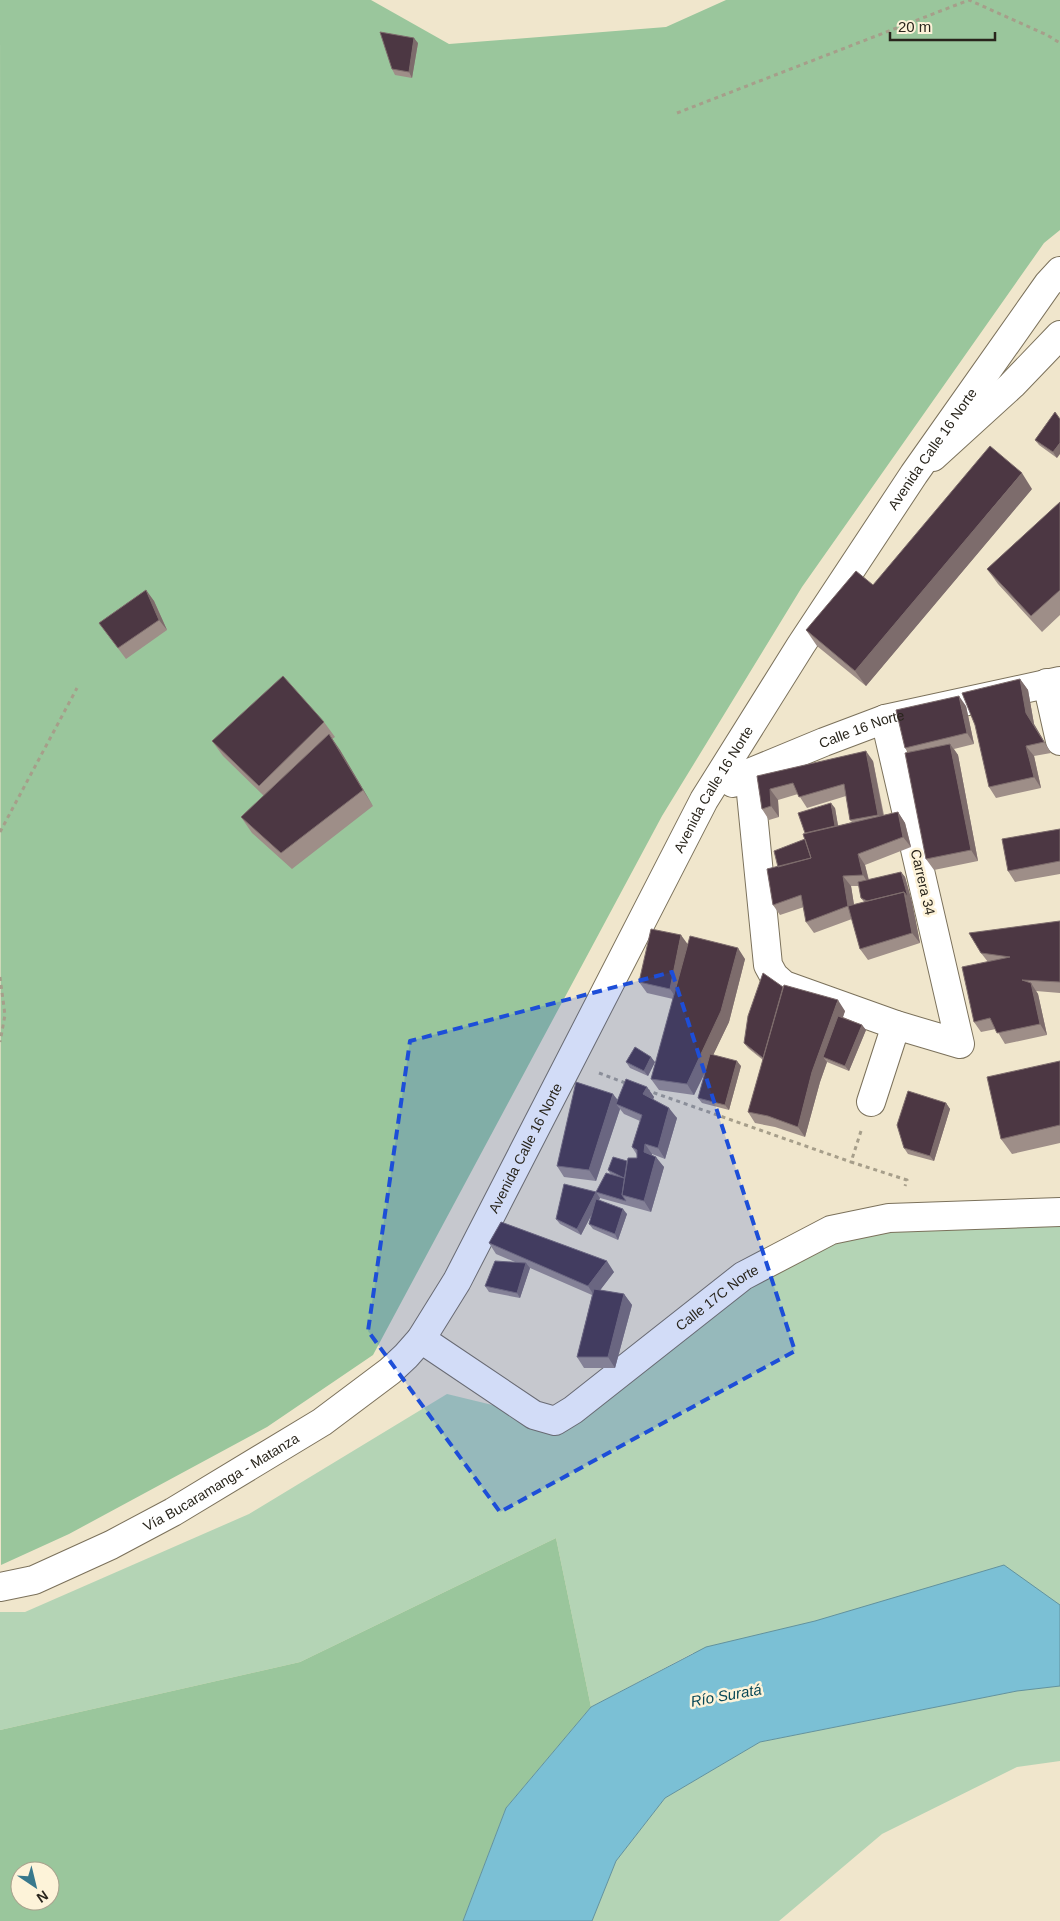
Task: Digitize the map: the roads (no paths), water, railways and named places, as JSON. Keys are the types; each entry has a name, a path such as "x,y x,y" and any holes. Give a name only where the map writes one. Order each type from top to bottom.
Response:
{"street":[{"name":"Avenida Calle 16 Norte","path":"421,1339 457,1281 704,800 800,645 914,474 1048,284 1060,271"},
{"path":"914,474 1012,385 1060,335"},
{"path":"1054,682 1060,741"},
{"name":"Calle 16 Norte","path":"704,800 749,773 885,719 1054,682"},
{"name":"Carrera 34","path":"885,719 960,1044 896,1025"},
{"path":"749,773 768,965 774,976 784,985 807,995 896,1025 871,1102"},
{"name":"Calle 17C Norte","path":"421,1339 534,1415 555,1421 573,1410 743,1276 831,1230 889,1218 1060,1212"},
{"name":"Vía Bucaramanga - Matanza","path":"0,1587 34,1580 111,1545 173,1512 322,1422 390,1371 421,1339"}],"water":[{"name":"Río Suratá","path":"1004,1565 1060,1605 1060,1686 1017,1691 760,1742 665,1798 616,1861 592,1921 463,1921 506,1808 591,1707 706,1647 815,1621"}]}
